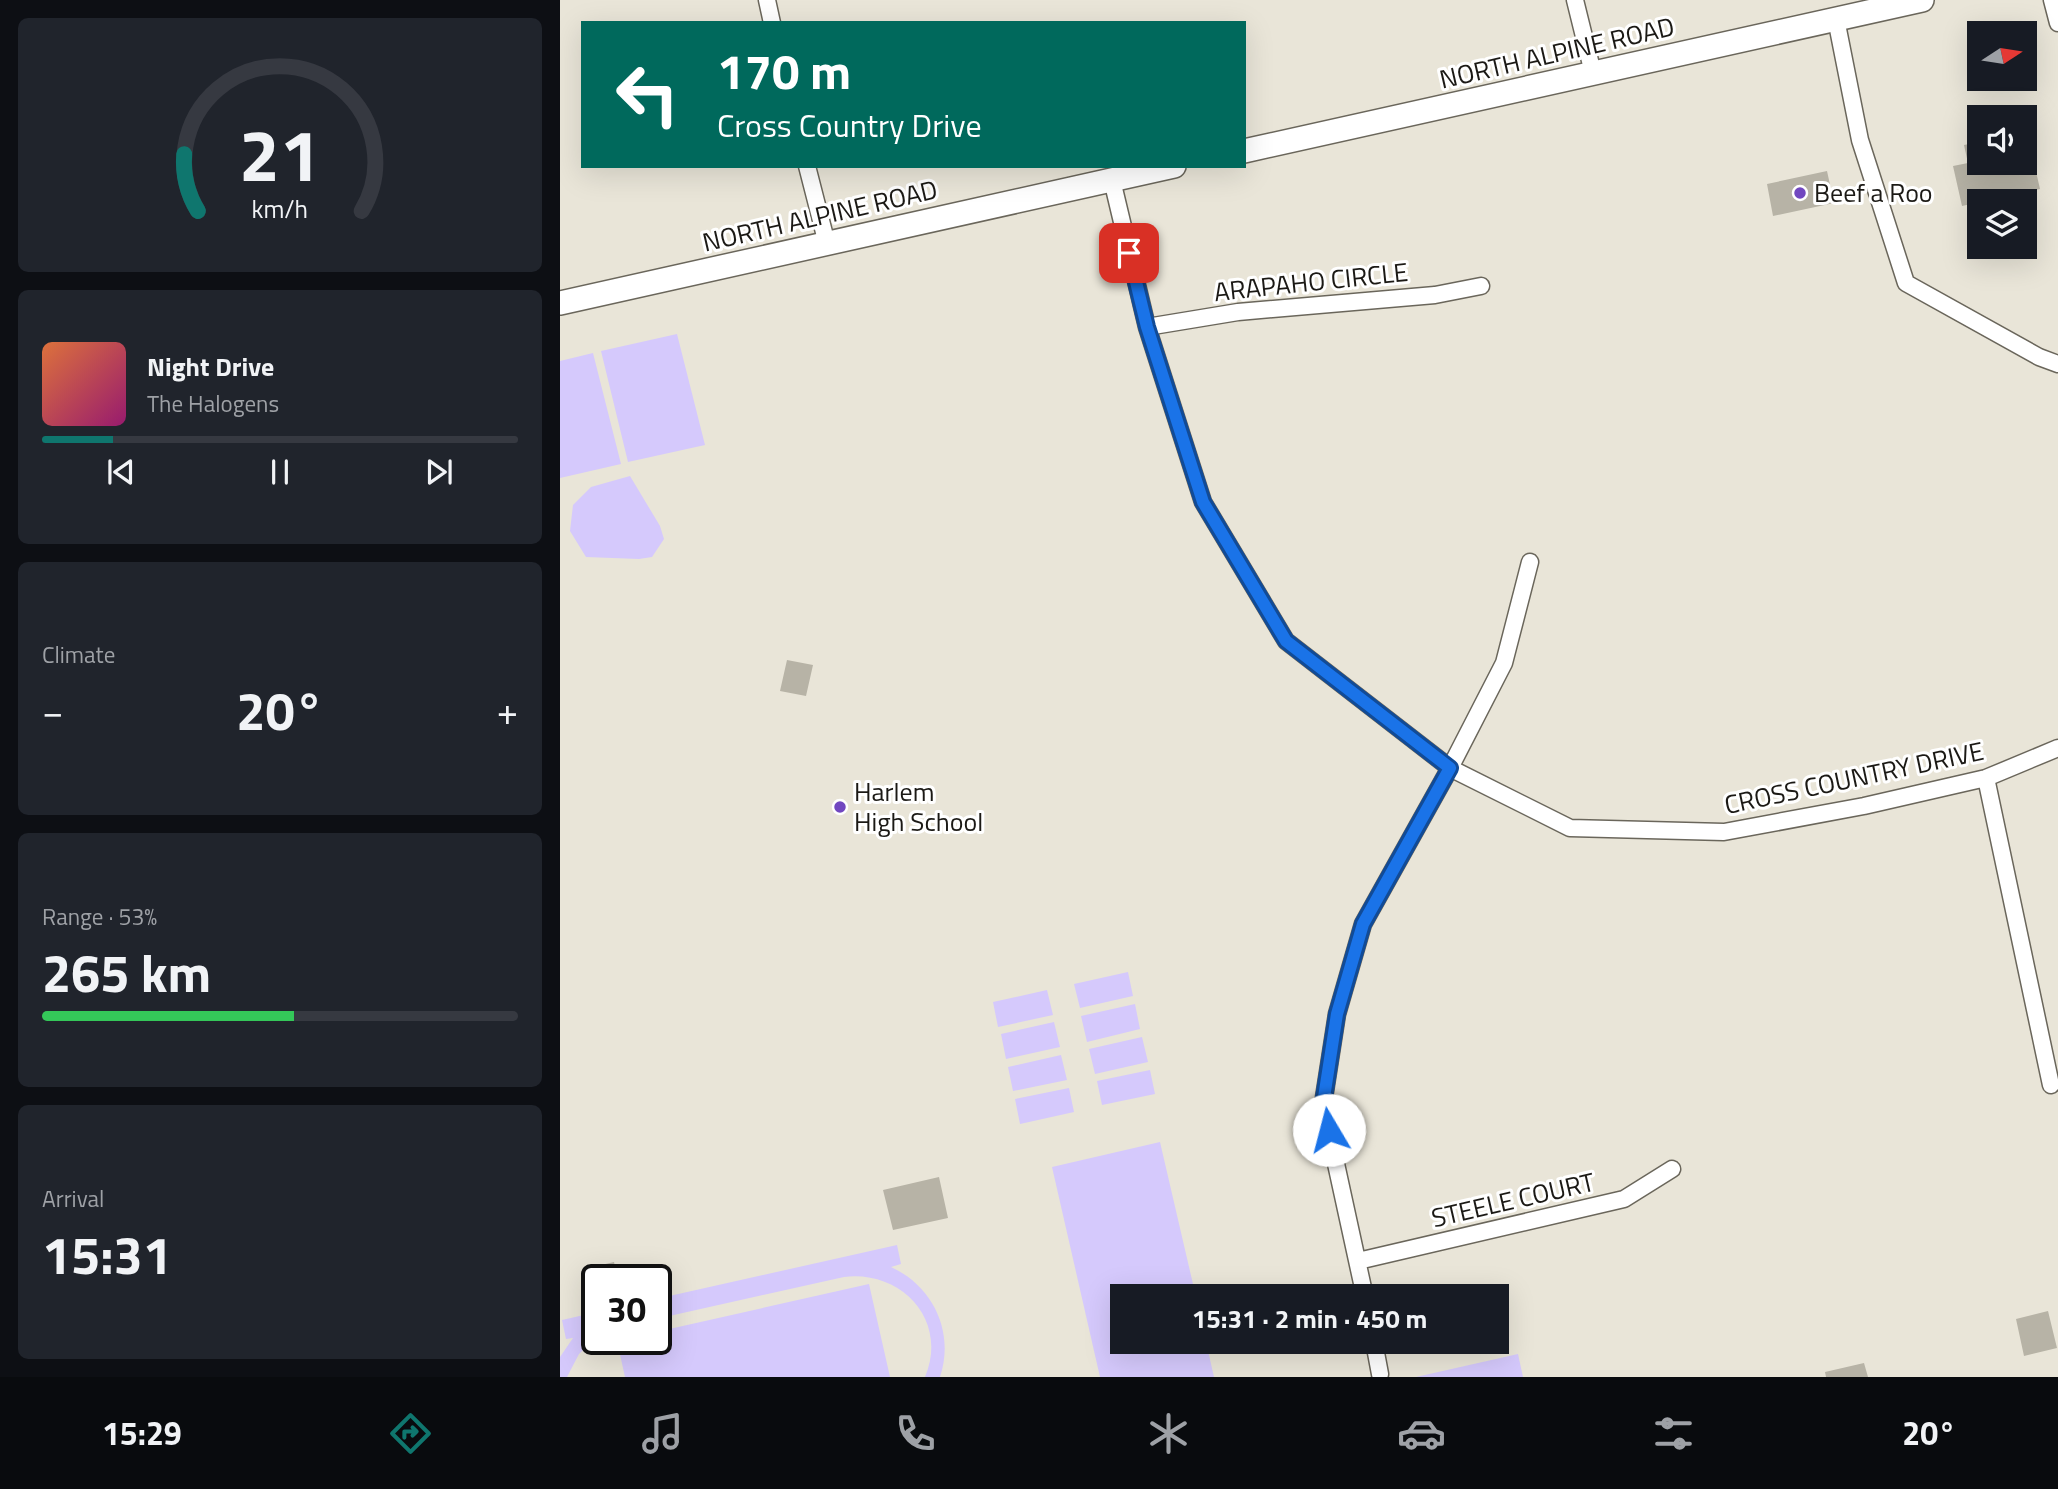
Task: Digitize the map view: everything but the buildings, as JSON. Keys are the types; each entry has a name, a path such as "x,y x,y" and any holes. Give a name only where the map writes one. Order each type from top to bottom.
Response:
{"main road":[{"name":"NORTH ALPINE ROAD","path":"1246,150 1922,0"},
{"name":"NORTH ALPINE ROAD","path":"560,303 1165,168"}],"street":[{"path":"767,0 772,21"},
{"path":"1575,0 1593,73"},
{"path":"2052,0 2058,23"},
{"path":"1836,19 1860,140 1906,283 2039,357 2058,364"},
{"path":"808,168 827,244"},
{"name":"CROSS COUNTRY DRIVE","path":"1112,180 1147,327 1203,502 1286,641 1450,768 1570,828 1724,832 1864,806 1986,778 2058,748"},
{"name":"ARAPAHO CIRCLE","path":"1147,327 1238,312 1436,295 1481,286"},
{"path":"1362,1284 1323,1104 1337,1014 1363,924 1450,768 1504,663 1530,562"},
{"path":"1986,778 2051,1085"},
{"name":"STEELE COURT","path":"1358,1261 1624,1199 1672,1169"},
{"path":"1376,1354 1380,1374"}],"shaded area":[{"path":"677,334 705,445 628,462 601,351"},
{"path":"593,353 621,464 560,478 560,361"},
{"path":"630,476 660,526 664,539 652,557 586,557 570,531 573,505 591,487"},
{"path":"1128,972 1133,996 1080,1008 1074,984"},
{"path":"1047,990 1053,1015 998,1027 993,1002"},
{"path":"1135,1004 1140,1029 1087,1042 1081,1016"},
{"path":"1054,1022 1060,1047 1006,1059 1001,1034"},
{"path":"1142,1037 1148,1062 1095,1074 1089,1049"},
{"path":"1061,1055 1067,1080 1013,1091 1008,1067"},
{"path":"1150,1070 1155,1094 1102,1105 1097,1081"},
{"path":"1069,1088 1074,1112 1020,1124 1015,1099"},
{"path":"1160,1142 1193,1284 1110,1284 1110,1354 1209,1354 1214,1377 1100,1377 1052,1167"},
{"path":"897,1245 901,1264 891,1267 906,1275 929,1298 942,1327 945,1344 940,1377 925,1377 931,1356 930,1336 925,1318 915,1303 884,1282 865,1277 844,1277 672,1315 672,1295"},
{"path":"869,1284 890,1377 625,1377 620,1355 672,1355 672,1328"},
{"path":"581,1316 581,1352 567,1377 560,1377 560,1357 573,1338 566,1339 562,1320"},
{"path":"1518,1354 1523,1377 1416,1377"}],"place":[{"name":"Beef a Roo","path":"1800,193"},
{"name":"Harlem High School","path":"840,807"}],"route":[{"path":"1129,253 1147,327 1203,502 1286,641 1450,768 1363,924 1337,1014 1323,1104 1329,1130"}]}
